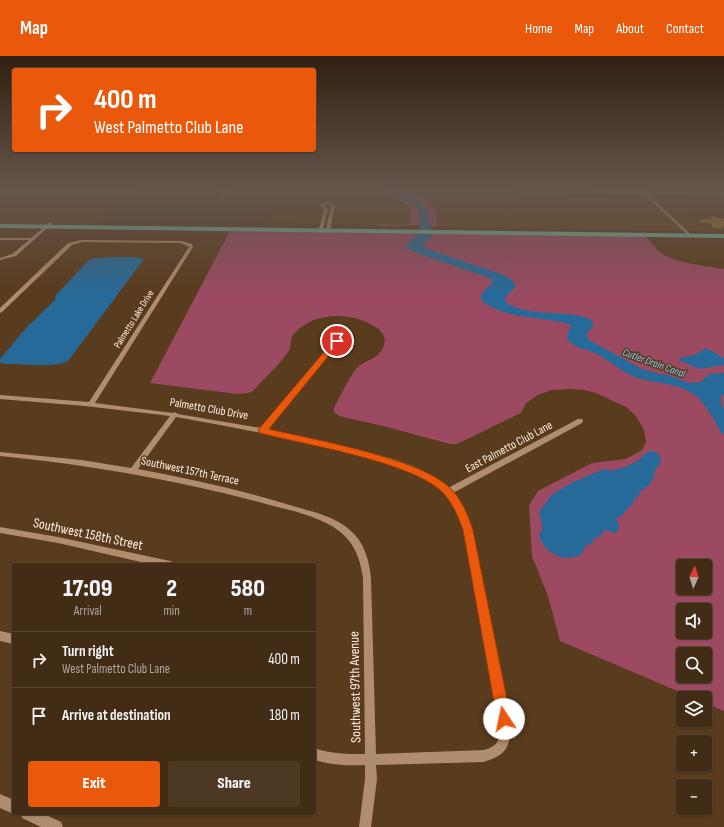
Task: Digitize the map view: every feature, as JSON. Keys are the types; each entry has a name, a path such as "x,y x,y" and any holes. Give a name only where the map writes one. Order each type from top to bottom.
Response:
{"main road":[{"path":"0,224 724,234"}],"street":[{"path":"322,228 323,224"},
{"path":"329,228 330,224"},
{"path":"677,224 687,234"},
{"path":"0,258 9,257 49,225"},
{"path":"0,239 32,239"},
{"name":"Palmetto Lake Drive","path":"0,311 68,245 72,243 82,241 181,242 190,244 191,247 91,404"},
{"path":"263,430 337,341"},
{"name":"Palmetto Club Drive","path":"0,397 91,404 175,414 263,430 355,452 410,469 427,476 448,492 461,509 468,530 506,727 505,740 500,749 484,756 371,759"},
{"path":"133,471 175,414"},
{"name":"East Palmetto Club Lane","path":"448,492 580,421"},
{"name":"Southwest 157th Terrace","path":"0,454 75,462 133,471 249,497 323,518 349,532 360,548"},
{"name":"Southwest 158th Street","path":"0,530 58,540 161,563"},
{"name":"Southwest 97th Avenue","path":"360,548 366,564 371,759 371,779 365,827"},
{"path":"0,636 12,639"},
{"path":"316,754 342,760 371,759"},
{"path":"0,801 12,806"},
{"path":"31,815 56,827"}],"shaded area":[{"path":"334,224 412,224 412,225"},
{"path":"378,224 420,225 378,226"},
{"path":"430,224 437,224 437,227 430,226"},
{"path":"437,224 704,224 712,231 437,227"},
{"path":"230,231 644,236 660,252 673,259 690,264 724,269 724,711 712,706 712,691 678,691 560,641 548,596 532,556 529,505 538,491 592,463 626,459 642,450 646,442 644,430 636,416 626,407 596,393 584,390 551,390 538,395 526,403 521,413 457,444 450,444 339,416 334,412 334,408 353,373 359,366 377,356 385,342 383,334 374,326 364,321 342,316 320,318 301,327 293,335 289,350 276,367 253,391 237,394 150,383"}],"water":[{"path":"430,224 432,235 424,245 427,249 504,275 512,280 516,286 505,298 505,301 523,310 570,314 590,319 594,325 586,335 589,340 642,369 668,375 689,383 701,382 709,374 724,373 724,393 721,397 721,403 724,410 724,436 700,399 689,391 635,377 624,372 595,353 575,346 567,337 571,325 569,324 512,314 491,306 481,300 483,292 493,283 490,278 406,248 408,243 419,234 420,225"},
{"path":"134,257 144,259 68,361 47,365 0,363 0,359 27,327 55,300 56,295 89,260 95,258"},
{"path":"706,348 724,358 724,365 699,369 679,360 680,358 695,355"},
{"path":"651,451 657,453 661,458 660,464 655,469 654,478 651,480 651,483 643,490 639,491 640,494 633,501 633,505 628,507 624,514 616,519 619,525 618,531 614,533 605,530 603,531 602,535 594,539 592,544 586,545 582,553 577,557 560,557 548,550 540,538 539,533 543,530 539,511 544,507 543,505 548,501 550,496 571,483 604,469 612,471 628,466"}],"building":[{"path":"712,224 724,224 724,226 721,229 711,227"}],"route":[{"path":"337,341 263,430 355,452 410,469 427,476 448,492 461,509 468,530 504,719"}],"water label":[{"name":"Cutler Drain Canal","path":"654,363"}]}
